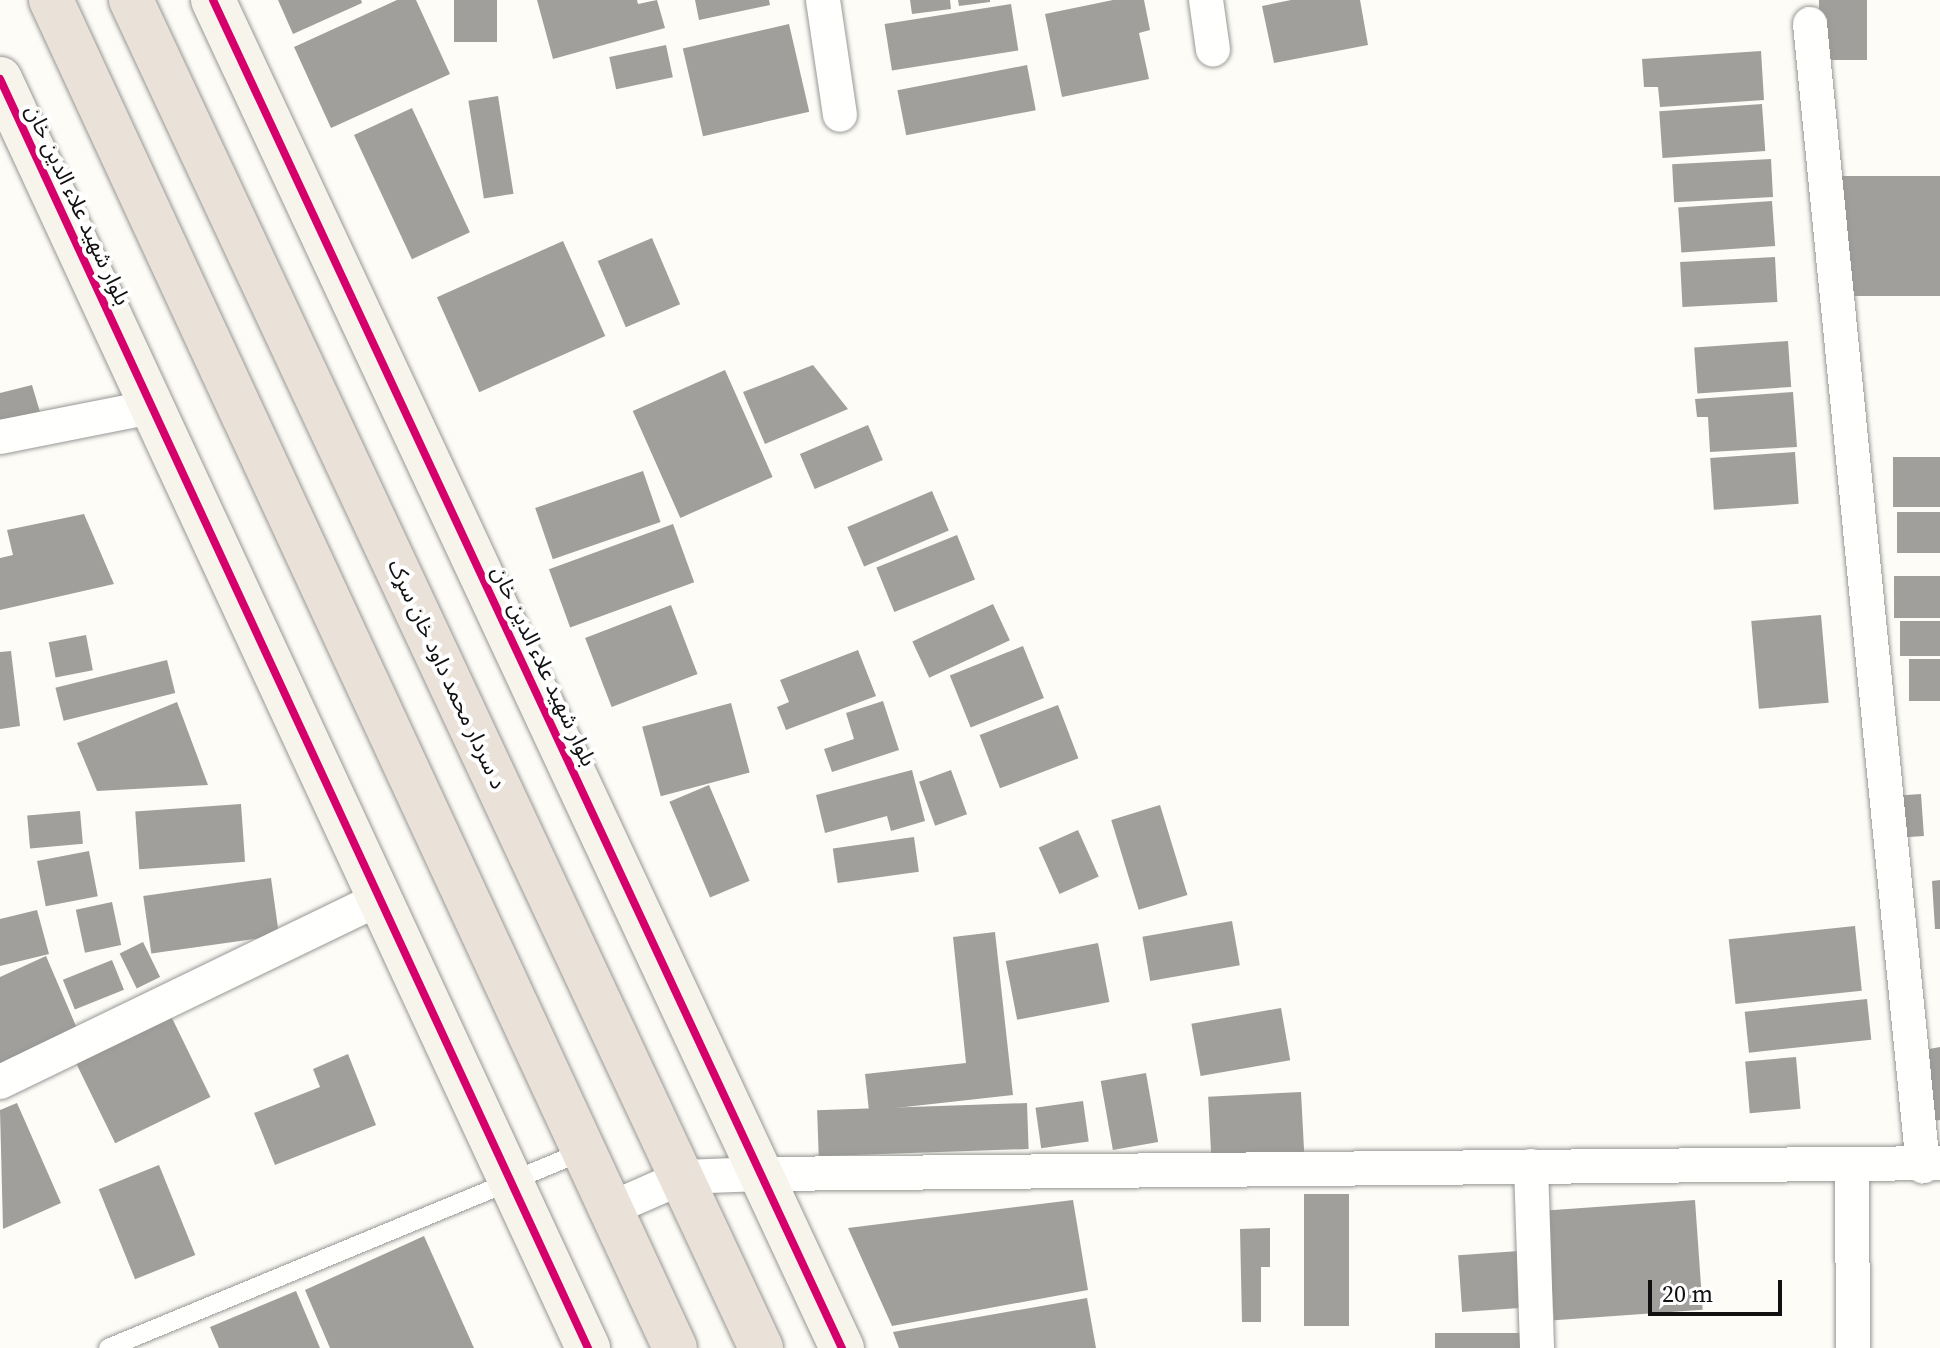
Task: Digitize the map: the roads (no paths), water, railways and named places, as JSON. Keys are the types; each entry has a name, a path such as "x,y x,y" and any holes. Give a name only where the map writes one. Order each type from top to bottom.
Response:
{"highway":[{"path":"51,0 675,1348"},
{"name":"د سردار محمد داود خان سړک","path":"131,0 761,1348"}],"street":[{"name":"بلوار شهید علاء الدین خان","path":"213,0 842,1348"},
{"path":"823,0 840,115"},
{"path":"1206,0 1213,50"},
{"path":"610,1209 683,1177 761,1174 1931,1164 1810,24"},
{"name":"بلوار شهید علاء الدین خان","path":"0,79 588,1348"},
{"path":"0,437 152,407"},
{"path":"0,1082 380,898"},
{"path":"1852,1165 1853,1348"},
{"path":"1531,1166 1537,1348"}],"lane":[{"path":"108,1348 584,1151"}]}
